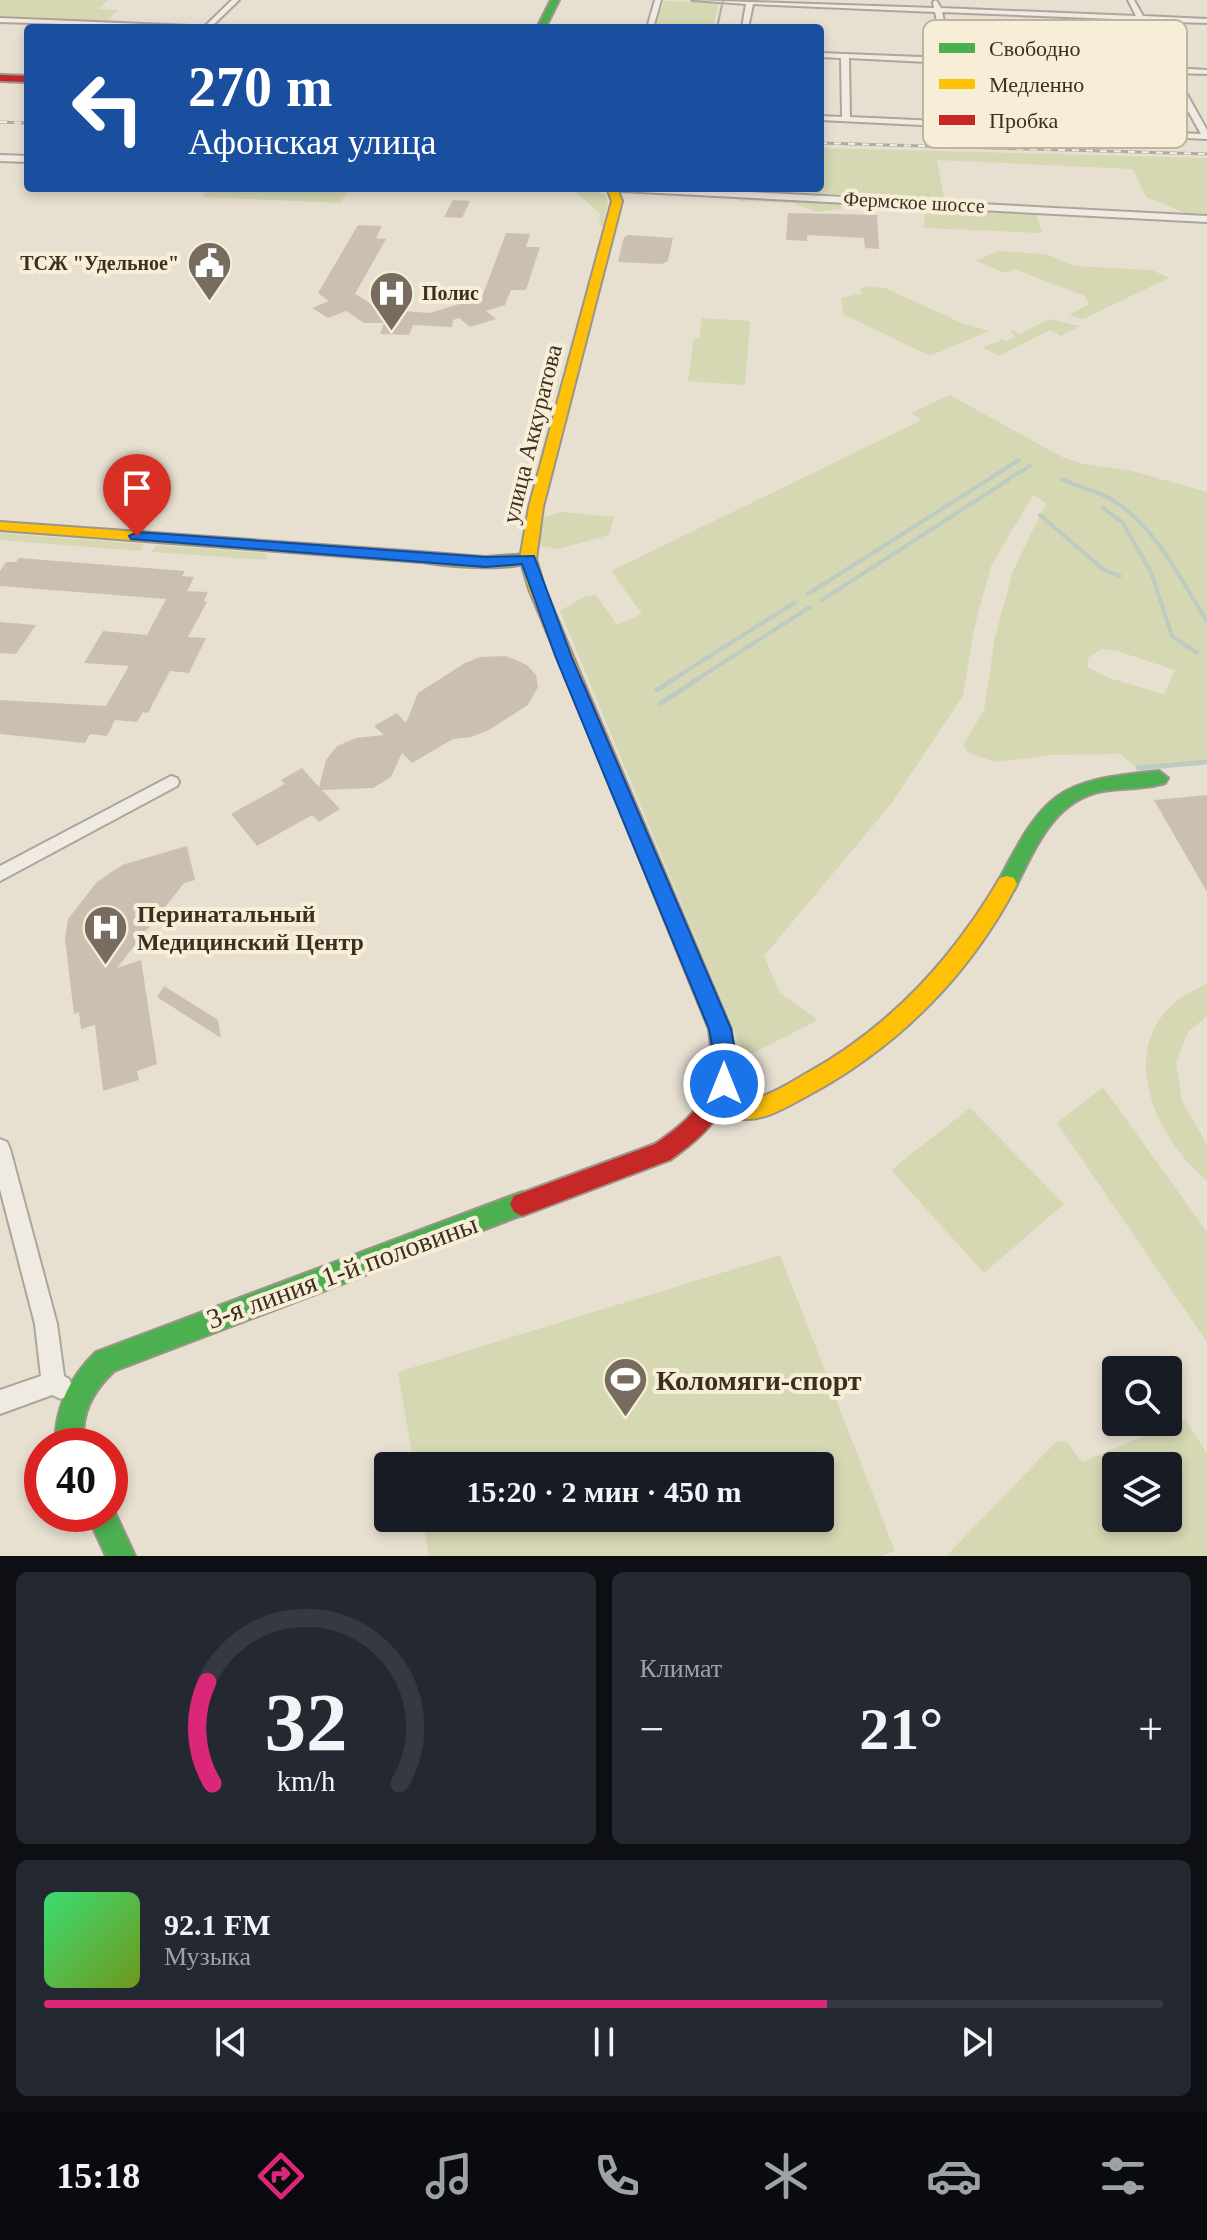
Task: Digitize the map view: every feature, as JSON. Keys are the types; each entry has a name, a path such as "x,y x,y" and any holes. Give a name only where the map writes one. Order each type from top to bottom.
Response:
{"street":[{"path":"210,24 236,0"},
{"path":"543,24 555,0"},
{"path":"651,24 658,0"},
{"path":"695,0 1185,20"},
{"path":"936,0 940,20"},
{"path":"1131,0 1141,18"},
{"path":"746,24 749,1"},
{"path":"0,26 4,20 98,24"},
{"path":"1187,20 1207,21"},
{"path":"824,55 923,60"},
{"path":"845,56 846,119"},
{"path":"1187,71 1207,72"},
{"path":"0,78 24,79"},
{"path":"1187,102 1207,137"},
{"path":"824,118 923,123"},
{"path":"1187,136 1207,137"},
{"path":"0,158 24,159"},
{"name":"улица Аккуратова","path":"614,192 617,201 536,507 528,559 564,658 720,1029 727,1066 724,1084 717,1101 695,1130"},
{"name":"Фермское шоссе","path":"697,192 1207,219"},
{"path":"0,526 485,562 528,559"},
{"path":"717,1101 732,1107 760,1107 822,1079 857,1055 892,1026 980,930 1010,883 1046,812 1058,800 1074,792 1159,778"},
{"path":"0,874 171,782"},
{"name":"3-я линия 1-й половины","path":"76,1394 89,1375 105,1361 128,1350 662,1152 695,1130"},
{"path":"0,1149 46,1324 53,1383"},
{"path":"0,1402 53,1383 76,1394 69,1413 69,1428"},
{"path":"110,1532 121,1556"}],"green space":[{"path":"0,0 108,0 98,9 119,10 105,22 0,17"},
{"path":"664,1 719,3 714,24 655,24"},
{"path":"824,148 1207,158 1207,214 1185,213 1146,197 1133,169 937,160 944,198 788,192 824,192"},
{"path":"208,192 347,192 340,203 202,197"},
{"path":"575,192 606,195 608,202 603,226 599,226 600,213"},
{"path":"737,198 840,202 841,209 816,212 793,203 740,201"},
{"path":"926,206 1035,210 1042,233 924,228"},
{"path":"998,251 1046,254 1074,266 1152,270 1169,278 1083,319 1069,315 1089,304 1085,296 1014,269 1005,273 976,261"},
{"path":"869,286 885,288 962,323 989,331 930,356 843,314 841,298 863,293 859,289"},
{"path":"702,318 750,321 745,385 688,381 694,338 699,338"},
{"path":"1049,319 1080,326 1061,336 1050,330 999,356 982,347 1001,341 998,338 1006,341 1015,337 1010,329 1020,334"},
{"path":"950,395 1062,457 1084,464 1132,471 1207,492 1207,762 1138,768 1120,754 1052,755 996,762 968,753 963,745 984,710 995,637 1013,571 1046,503 1033,495 991,566 974,629 963,696 891,804 764,956 780,993 818,1020 745,1057 560,611 583,597 596,595 617,625 642,614 611,571 922,420 911,413","holes":["1101,649 1117,651 1175,670 1164,694 1109,678 1088,667 1088,658"]},
{"path":"563,512 614,517 609,535 558,549 542,546 539,541 544,517"},
{"path":"0,533 144,544 140,551 0,540"},
{"path":"156,545 264,553 267,557 266,560 152,552"},
{"path":"1207,984 1207,1016 1188,1032 1176,1063 1182,1101 1207,1144 1207,1181 1185,1159 1166,1133 1153,1105 1147,1076 1147,1049 1157,1023 1177,1001"},
{"path":"1103,1087 1207,1232 1207,1342 1057,1123"},
{"path":"970,1108 1064,1204 984,1273 891,1170"},
{"name":"Коломяги-спорт","path":"780,1255 895,1551 881,1556 429,1556 425,1532 834,1532 834,1452 412,1452 398,1372"},
{"path":"1185,1419 1207,1454 1207,1556 946,1556 1057,1441 1067,1442 1082,1462 1102,1454 1102,1532 1182,1532 1182,1452 1106,1452 1144,1436 1182,1436 1182,1420"}],"building":[{"path":"453,200 470,201 462,218 444,217"},
{"path":"788,213 877,215 879,249 865,248 864,238 807,235 807,241 786,240"},
{"path":"358,225 382,226 376,238 386,239 355,294 388,314 390,310 430,313 482,297 506,233 530,234 526,247 540,247 526,290 511,290 505,305 486,311 496,319 470,327 459,318 453,320 452,327 413,325 409,335 380,334 384,323 364,323 346,311 328,318 312,308 329,301 318,293"},
{"path":"624,237 673,238 668,261 662,264 618,262"},
{"path":"19,558 185,571 182,576 194,577 187,591 208,592 204,601 207,602 188,637 206,638 189,673 170,671 148,713 143,712 137,722 115,720 107,736 90,734 85,743 0,734 0,700 106,706 129,666 84,663 103,631 147,635 166,599 0,586 0,571 6,562 16,562"},
{"path":"0,622 36,625 16,654 0,653"},
{"path":"506,656 527,665 536,675 538,687 528,705 487,731 453,739 412,763 402,753 391,777 373,788 322,790 340,809 319,822 312,815 257,846 231,814 285,784 281,780 302,768 319,787 326,760 337,746 356,738 384,735 374,726 397,713 406,723 418,693 465,663 480,657"},
{"path":"1207,795 1207,892 1154,800"},
{"name":"Перинатальный Медицинский Центр","path":"187,846 195,880 184,883 117,968 141,960 157,1064 137,1071 139,1080 103,1091 95,1025 81,1029 79,1012 74,1014 65,939 68,919 96,883 111,872 125,864"},
{"path":"164,986 218,1020 221,1038 157,997"}],"waterway":[{"path":"808,594 1019,460"},
{"path":"1010,478 1030,466"},
{"path":"1062,479 1109,498 1140,522 1165,554 1207,621"},
{"path":"822,600 1008,480"},
{"path":"1102,507 1122,522 1151,572 1172,636 1197,653"},
{"path":"1040,515 1104,570 1120,576"},
{"path":"669,682 794,603"},
{"path":"693,682 810,607"},
{"path":"657,690 673,680"},
{"path":"661,703 697,680"},
{"path":"1138,768 1207,762"}],"tram line":[{"path":"718,24 723,0"}],"railway":[{"path":"0,122 24,123"},
{"path":"824,143 923,146"},
{"path":"996,148 1207,154"}],"traffic: fast":[{"path":"543,24 555,0"},
{"path":"420,557 485,562 528,559"},
{"path":"1007,884 1036,831 1048,813 1062,801 1098,785 1159,778"},
{"path":"69,1428 72,1410 81,1389 105,1361 522,1204"},
{"path":"110,1532 121,1556"}],"traffic: slow":[{"path":"576,683 537,589 528,559 536,507 617,201 614,192"},
{"path":"0,526 420,557"},
{"path":"717,1101 742,1109 768,1104 835,1069 865,1049 920,1001 945,974 989,915 1007,884"}],"traffic: jam":[{"path":"0,78 24,79"},
{"path":"522,1204 662,1152 680,1140 695,1128 715,1101 723,1069 720,1029 576,683"}],"place":[{"name":"ТСЖ \"Удельное\"","path":"210,302"},
{"name":"Полис","path":"391,332"},
{"name":"Перинатальный Медицинский Центр","path":"106,967"},
{"name":"Коломяги-спорт","path":"625,1419"}],"route":[{"path":"137,536 485,562 528,559 593,729 720,1029 727,1066 724,1084"}]}
